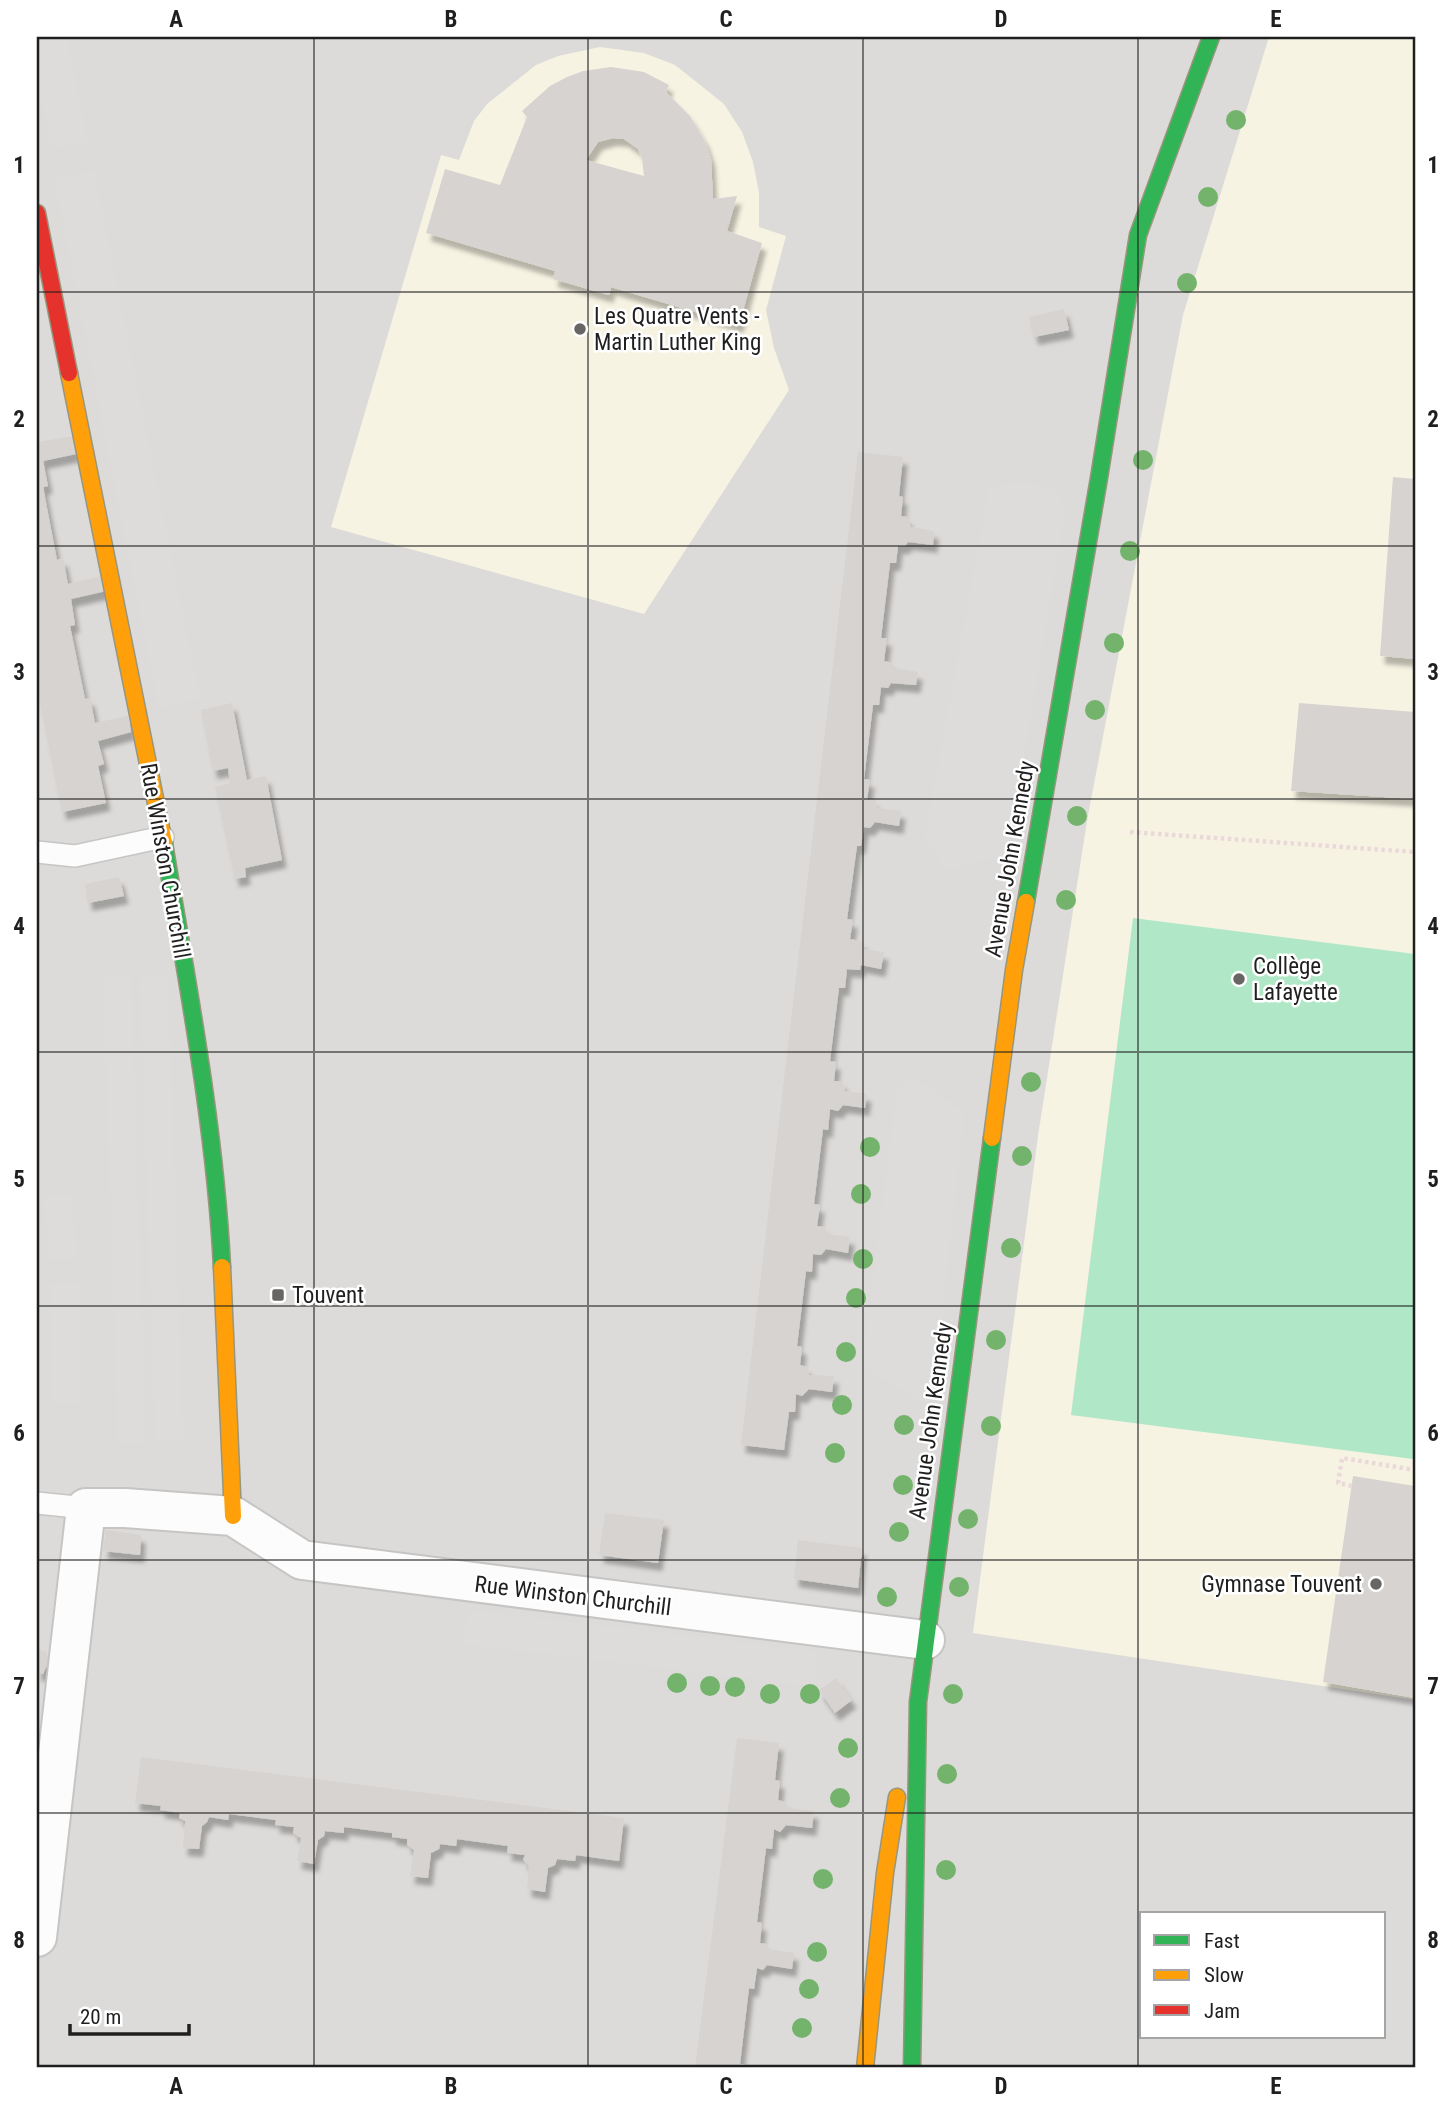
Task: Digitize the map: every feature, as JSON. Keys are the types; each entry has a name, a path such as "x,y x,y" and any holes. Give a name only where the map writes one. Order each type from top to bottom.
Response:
{"main road":[{"name":"Avenue John Kennedy","path":"912,2068 918,1702 1014,970 1138,235 1211,37"},
{"name":"Rue Winston Churchill","path":"37,213 163,837 200,1062 220,1228 233,1516"},
{"name":"Avenue John Kennedy","path":"865,2068 885,1873 906,1743 918,1702"}],"street":[{"name":"Rue Winston Churchill","path":"86,1508 125,1508 233,1516 302,1560 925,1640"},
{"path":"37,1937 86,1508"}],"lane":[{"path":"37,852 75,856 163,837"},
{"path":"37,1503 86,1508"}],"path":[{"path":"1130,832 1415,852"},
{"path":"1352,1486 1338,1483 1342,1458 1415,1470"}],"shaded area":[{"path":"37,37 1415,37 1415,2068 37,2068"},
{"path":"37,37 67,37 87,141 51,148 37,74"},
{"name":"Collège Lafayette","path":"1269,37 1415,37 1415,1700 973,1633 1038,1136 1087,821 1183,315"},
{"name":"Les Quatre Vents - Martin Luther King","path":"600,47 644,53 675,65 724,104 742,132 753,162 759,193 759,227 786,236 766,310 774,348 789,390 644,614 331,527 441,155 459,160 474,121 487,104 536,65 558,56"},
{"path":"94,170 200,698 159,707 54,179"},
{"path":"1021,483 1050,488 1066,507 1007,854 944,871 925,835 989,488"},
{"path":"131,977 146,1442 118,1442 103,978"},
{"path":"168,977 183,1441 155,1442 140,978"},
{"path":"914,1077 964,1112 932,1409 862,1366 897,1090"},
{"path":"72,1194 77,1258 49,1260 43,1196"},
{"path":"79,1283 81,1403 51,1403 50,1284"},
{"path":"468,1610 818,1651 815,1686 464,1644"}],"green space":[{"path":"1133,918 1415,954 1413,1459 1071,1415"}],"building":[{"path":"611,67 644,72 669,85 666,92 690,116 705,141 711,159 713,199 737,196 727,231 762,243 739,325 611,287 609,295 553,279 555,271 426,233 445,169 500,185 527,117 522,111 550,86 583,71","holes":["613,138 624,139 638,149 644,176 586,160 598,142"]},
{"path":"1064,309 1069,330 1034,337 1029,317"},
{"path":"38,436 39,442 73,436 76,454 43,461 48,486 43,487 57,560 63,558 68,584 102,576 106,591 71,599 75,625 70,626 85,699 90,698 95,723 128,716 131,732 98,741 104,764 98,766 106,803 62,812 37,687"},
{"path":"858,452 903,457 899,496 903,497 901,516 907,517 911,527 934,531 933,545 908,542 905,546 898,546 896,563 890,563 881,638 887,638 884,661 893,663 894,668 918,672 916,685 891,683 888,688 881,687 879,705 873,705 864,779 870,780 867,799 874,800 877,808 901,811 899,826 875,822 870,828 864,827 861,846 857,846 847,919 853,920 850,939 864,942 863,949 884,952 881,969 861,965 860,970 847,969 845,988 839,988 830,1061 836,1062 834,1081 842,1081 845,1091 867,1094 865,1108 843,1105 838,1111 830,1109 828,1130 823,1129 814,1204 820,1205 817,1226 824,1227 828,1234 850,1237 848,1253 826,1249 821,1255 813,1254 812,1272 806,1271 797,1346 802,1347 800,1365 807,1367 809,1375 834,1376 832,1392 809,1389 802,1396 796,1394 795,1412 789,1412 784,1450 741,1445"},
{"path":"1393,477 1415,479 1415,659 1380,656"},
{"path":"232,703 247,780 266,776 282,860 245,868 246,877 235,879 215,787 230,783 228,768 213,771 201,710"},
{"path":"1299,703 1415,712 1415,799 1291,791"},
{"path":"119,877 124,896 88,903 85,884"},
{"name":"Gymnase Touvent","path":"1353,1476 1415,1486 1415,1698 1323,1682"},
{"path":"605,1513 664,1520 658,1563 599,1555"},
{"path":"106,1530 141,1535 140,1555 103,1551"},
{"path":"798,1540 862,1548 858,1588 794,1579"},
{"path":"37,1650 46,1651 47,1656 52,1657 50,1668 46,1667 43,1674 37,1673"},
{"path":"836,1678 852,1700 835,1713 819,1690"},
{"path":"737,1738 779,1743 775,1780 780,1781 778,1800 785,1802 788,1808 814,1811 812,1828 786,1825 780,1832 774,1829 772,1849 766,1848 757,1922 762,1923 760,1943 766,1944 769,1949 794,1953 792,1969 767,1965 763,1970 757,1968 754,1989 749,1988 740,2064 745,2064 745,2068 695,2068"},
{"path":"141,1757 624,1818 619,1861 576,1855 575,1861 557,1859 555,1865 548,1868 545,1892 527,1889 529,1866 523,1860 525,1855 507,1853 508,1846 457,1839 456,1846 440,1844 439,1849 431,1853 428,1878 410,1876 414,1850 407,1845 407,1839 392,1837 392,1833 344,1827 344,1833 325,1831 324,1836 318,1840 314,1864 297,1861 301,1838 293,1833 294,1827 275,1825 276,1820 229,1814 228,1820 209,1817 202,1826 199,1849 183,1848 185,1821 179,1818 180,1813 160,1810 161,1806 135,1803"}],"traffic: fast":[{"path":"1026,902 1138,235 1211,37"},
{"path":"164,843 207,1107 222,1267"},
{"path":"912,2068 918,1702 992,1138"}],"traffic: slow":[{"path":"69,373 164,843"},
{"path":"992,1138 1014,970 1026,902"},
{"path":"222,1267 233,1516"},
{"path":"865,2068 885,1873 897,1797"}],"traffic: jam":[{"path":"37,213 69,373"}],"place":[{"name":"Les Quatre Vents - Martin Luther King","path":"580,329"},
{"name":"Collège Lafayette","path":"1239,979"},
{"name":"Touvent","path":"278,1295"},
{"name":"Gymnase Touvent","path":"1376,1584"}]}
